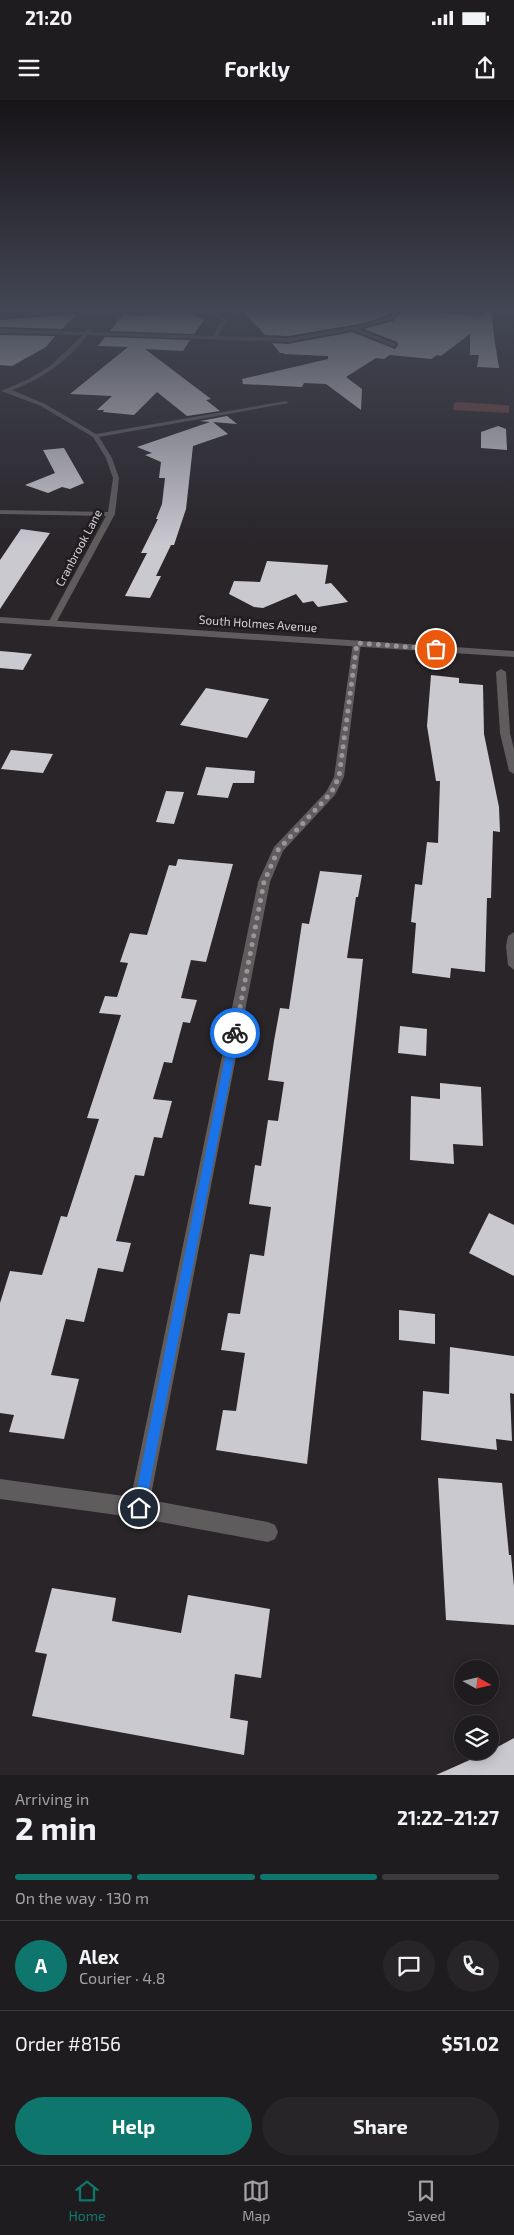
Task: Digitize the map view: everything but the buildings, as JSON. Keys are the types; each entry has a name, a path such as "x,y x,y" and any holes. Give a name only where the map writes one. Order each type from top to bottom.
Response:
{"street":[{"name":"Cranbrook Lane","path":"3,391 43,405 69,419 94,436 109,458 116,478 111,514 52,623"},
{"path":"94,436 286,403"},
{"path":"0,512 111,514"},
{"name":"South Holmes Avenue","path":"0,620 514,654"},
{"path":"139,1508 264,882 278,850 331,793 339,777 357,643"},
{"path":"502,672 514,771"},
{"path":"514,936 512,946 514,965"},
{"path":"0,1490 139,1508 268,1532"}],"shaded area":[{"path":"454,403 505,405 509,406 509,413 453,410"}],"way so far":[{"path":"235,1033 264,882 278,850 331,793 339,777 357,643 436,649"}],"route":[{"path":"139,1508 235,1033"}]}
